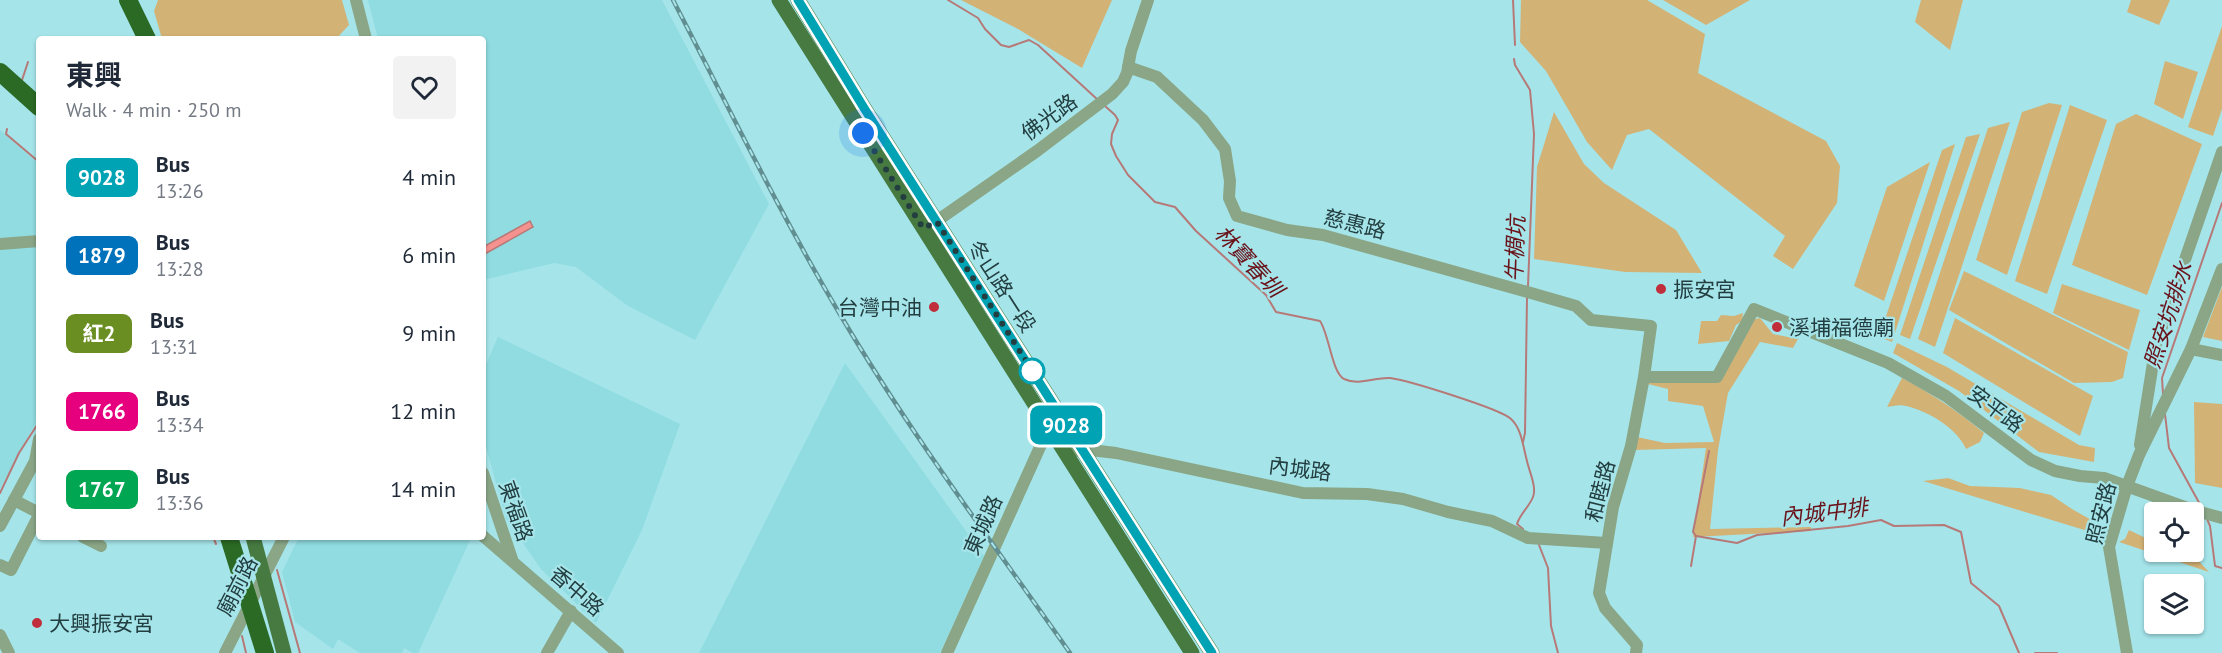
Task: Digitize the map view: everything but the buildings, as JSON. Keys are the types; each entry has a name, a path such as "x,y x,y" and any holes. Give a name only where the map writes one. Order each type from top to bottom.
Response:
{"highway":[{"path":"128,0 146,36"},
{"path":"0,72 36,104"},
{"path":"230,540 265,653"},
{"path":"244,540 275,653"}],"main road":[{"name":"冬山路一段","path":"779,0 1062,418 1212,653"},
{"name":"冬山路一段","path":"798,0 1065,454 1086,483 1192,653"},
{"path":"225,540 258,653"},
{"path":"253,540 284,653"}],"street":[{"path":"356,0 365,36"},
{"name":"佛光路","path":"930,225 1037,151 1101,103 1123,82 1148,0"},
{"name":"慈惠路","path":"1128,67 1157,77 1203,120 1226,149 1230,181 1229,198 1237,216 1287,230 1323,235 1576,306 1591,320 1651,326"},
{"path":"2139,455 2156,344 2222,152"},
{"path":"0,244 36,241"},
{"path":"2139,455 2191,349 2222,269"},
{"name":"安平路","path":"1644,377 1717,377 1754,309 1888,363 1946,396 2031,460 2055,471 2104,478 2219,517"},
{"name":"和睦路","path":"1636,653 1637,645 1605,608 1599,592 1613,507 1631,446 1651,326"},
{"path":"2191,349 2222,355"},
{"path":"1049,427 1062,418"},
{"name":"東城路","path":"947,653 1049,427"},
{"name":"內城路","path":"1065,454 1082,449 1116,453 1303,493 1367,494 1403,499 1448,512 1492,520 1534,538 1607,543"},
{"name":"照安路","path":"2127,653 2109,547 2139,455"},
{"path":"0,526 36,456"},
{"name":"東福路","path":"486,482 513,561"},
{"path":"14,500 36,512"},
{"path":"0,564 11,570 36,520"},
{"name":"香中路","path":"486,538 618,653"},
{"path":"89,540 100,546"},
{"name":"廟前路","path":"225,653 282,540"},
{"path":"547,653 571,611"},
{"path":"0,634 9,653"}],"shaded area":[{"path":"158,0 342,0 349,25 339,36 161,36 154,11"},
{"path":"368,0 662,0 769,204 695,340 628,306 576,267 554,263 486,279 486,36 377,36"},
{"path":"961,0 1112,0 1082,68 1018,29"},
{"path":"1521,0 1647,0 1705,34 1698,73 1826,141 1840,166 1837,203 1793,269 1773,256 1785,236 1649,129 1627,135 1612,170 1587,142 1546,71 1520,42"},
{"path":"1663,0 1750,0 1706,25"},
{"path":"1921,0 1963,0 1950,50 1915,22"},
{"path":"2131,0 2170,0 2159,25 2127,12"},
{"path":"2222,26 2222,109 2213,136 2188,127"},
{"path":"2165,61 2198,72 2183,119 2154,104"},
{"path":"2049,103 2062,105 2007,275 1976,260 2022,112"},
{"path":"2070,105 2107,120 2047,294 2015,281"},
{"path":"1554,112 1584,164 1604,183 1676,230 1702,273 1625,272 1534,259 1537,167"},
{"path":"2136,114 2202,144 2147,295 2072,265 2116,124"},
{"path":"2010,122 1935,347 1918,339 1988,128"},
{"path":"0,130 36,161 36,423 0,489"},
{"path":"1980,134 1910,339 1900,335 1966,137"},
{"path":"1955,144 1892,342 1879,337 1942,150"},
{"path":"1930,162 1884,301 1854,286 1887,187"},
{"path":"530,221 533,227 486,253 486,245"},
{"path":"1964,271 2128,352 2123,378 2112,382 2074,383 1949,310"},
{"path":"2062,284 2140,310 2129,350 2053,313"},
{"path":"2222,287 2222,341 2203,337"},
{"path":"1743,313 1742,321 1736,325 1729,341 1698,344 1701,321 1717,321 1721,315 1734,316"},
{"path":"1760,318 1773,334 1798,339 1793,348 1760,342 1728,393 1718,450 1710,529 1811,527 1811,531 1693,537 1706,448 1634,450 1637,437 1665,443 1714,442 1703,406 1668,401 1668,389 1648,384 1649,379 1721,381 1755,319"},
{"path":"1955,318 2093,396 2080,436 1943,353"},
{"path":"498,337 680,424 642,530 596,623 541,569 506,519 486,447 486,364"},
{"path":"1897,343 1947,367 2079,445 2095,448 2094,462 2039,452 1959,391 1893,353"},
{"path":"845,363 984,556 940,653 699,653"},
{"path":"1902,378 1944,403 1984,433 1980,442 1966,449 1949,427 1932,416 1904,405 1887,407"},
{"path":"2194,402 2222,404 2222,488 2195,483"},
{"path":"1948,478 1970,486 2020,488 2051,495 2107,529 2104,536 1923,481"},
{"path":"2129,530 2144,537 2144,550 2119,542 2125,539"},
{"path":"298,540 470,540 418,653 404,648 402,653 360,653 338,639 333,649 295,622 282,572"},
{"path":"2179,562 2200,562 2209,572"}],"waterway":[{"name":"林寶春圳","path":"948,0 978,18 985,29 1001,45 1009,47 1029,40 1038,45 1098,100"},
{"name":"牛椆坑","path":"1513,0 1515,45"},
{"name":"牛椆坑","path":"1514,59 1515,65 1530,90 1534,134 1528,286"},
{"path":"21,83 28,62"},
{"name":"林寶春圳","path":"1105,106 1118,120 1112,134 1111,144 1128,175 1155,202 1175,207 1196,231 1266,295 1276,312 1320,321 1336,369 1344,379 1355,382 1384,378 1400,380 1473,402 1504,414 1515,423 1520,433 1534,489 1531,501 1517,524 1523,529"},
{"path":"7,129 6,134 36,159"},
{"name":"照安坑排水","path":"2163,394 2162,378 2222,203"},
{"name":"牛椆坑","path":"1523,442 1527,298"},
{"name":"照安坑排水","path":"2165,414 2169,448 2199,502"},
{"path":"0,493 19,453 36,427"},
{"path":"1691,566 1696,536 1693,532 1709,451"},
{"name":"照安坑排水","path":"2207,519 2215,566 2222,568"},
{"name":"內城中排","path":"1696,536 1737,543 1757,535 1848,526 1881,520 1894,526 1944,525 1961,532 1971,583 1999,606 2019,653"},
{"path":"214,540 216,544"},
{"name":"林寶春圳","path":"1539,545 1548,568 1551,626 1558,653"},
{"path":"277,570 300,653"},
{"path":"242,636 246,653"},
{"name":"內城中排","path":"2035,653 2057,653"}],"railway":[{"path":"673,0 797,238 867,360 952,487 1070,653"}],"bus line":[{"name":"9028","path":"798,0 864,108 1212,653"}],"place":[{"name":"振安宮","path":"1661,289"},
{"name":"台灣中油","path":"934,307"},
{"name":"溪埔福德廟","path":"1777,327"},
{"name":"大興振安宮","path":"37,623"}],"route":[{"path":"863,133 923,228 937,222 1037,378 1032,371"}]}
